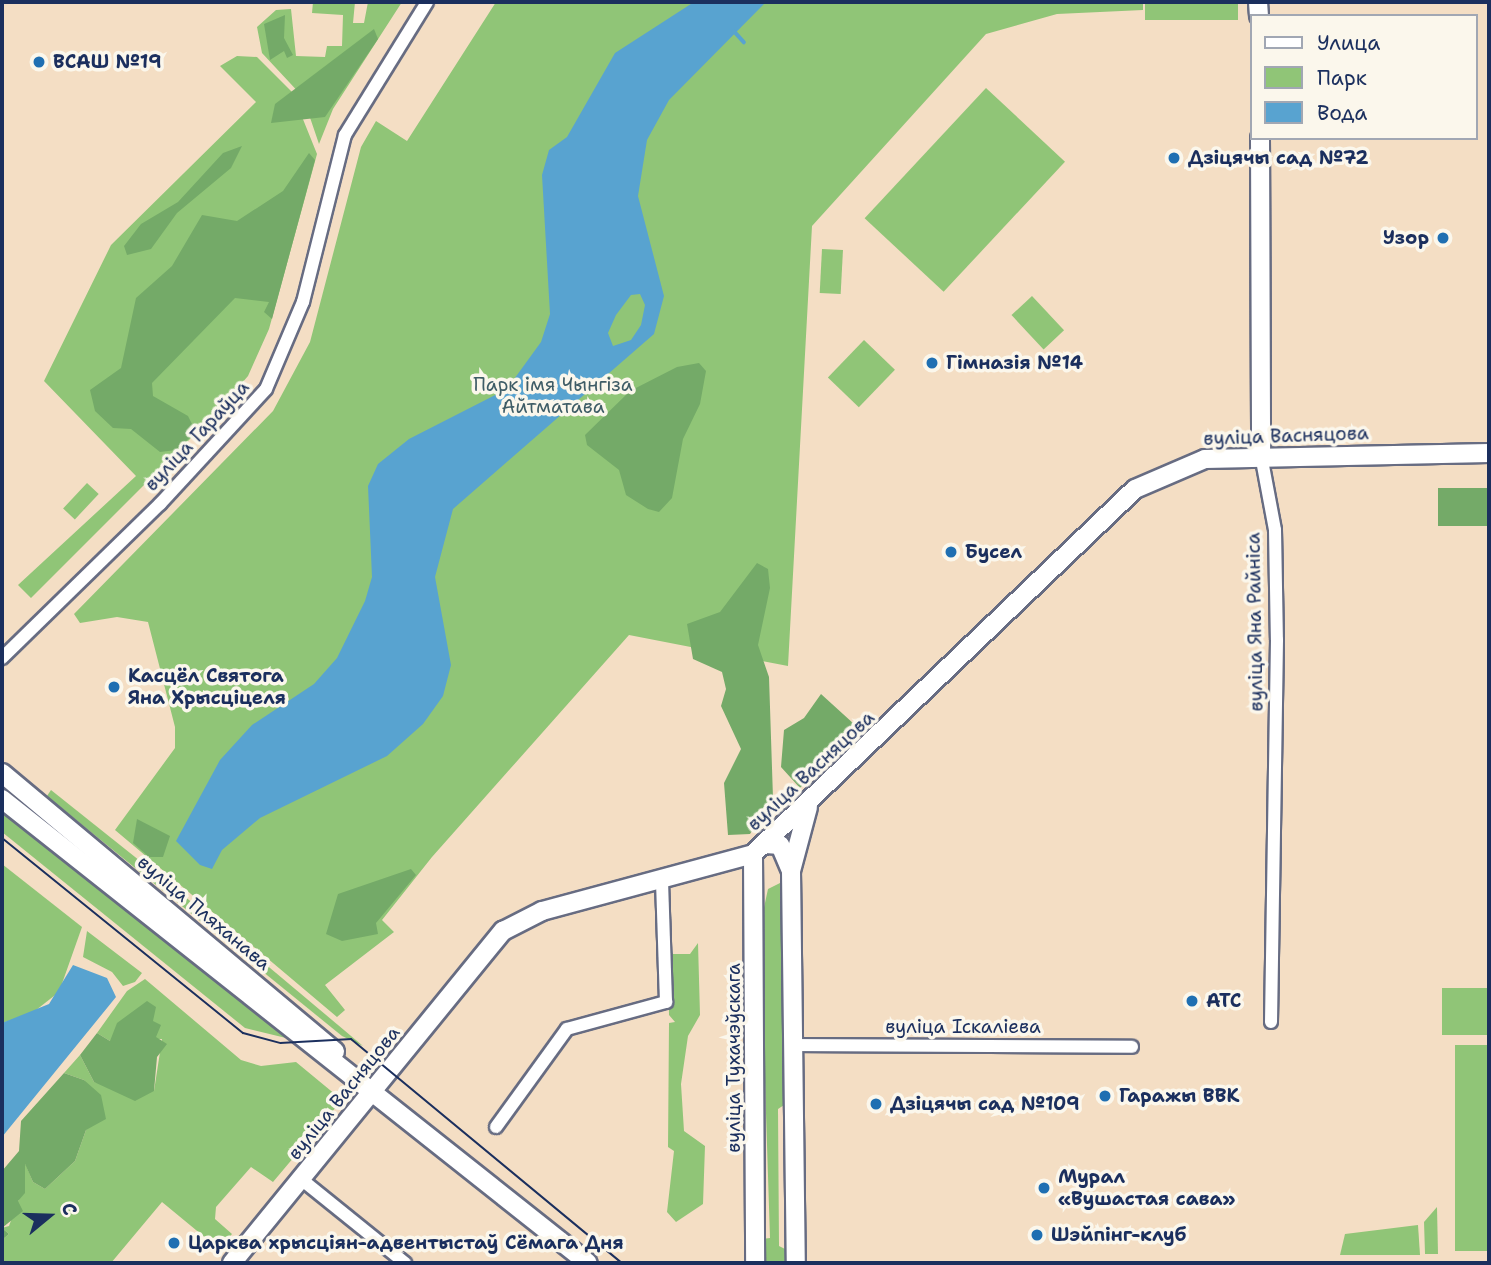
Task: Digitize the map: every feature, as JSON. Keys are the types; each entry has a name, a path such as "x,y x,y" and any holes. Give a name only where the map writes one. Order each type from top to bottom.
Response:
{"street":[{"name":"вуліца Гараўца","path":"2,657 160,504 266,389 303,302 345,135 427,2"},
{"name":"вуліца Яна Райніса","path":"1260,140 1261,455 1275,530 1277,626 1271,1022"},
{"name":"вуліца Васняцова","path":"234,1263 503,931 542,911 662,882 759,849 808,807 1112,506 1180,466 1261,455 1489,453"},
{"name":"вуліца Пляханава","path":"2,774 323,1039 373,1091"},
{"name":"вуліца Пляханава","path":"2,799 588,1263"},
{"path":"790,871 808,807"},
{"path":"759,849 784,850 790,871 796,1263"},
{"name":"вуліца Тухачэўскага","path":"755,1263 759,849"},
{"path":"496,1126 567,1030 666,1002 662,882"},
{"name":"вуліца Іскаліева","path":"794,1045 1132,1047"},
{"path":"301,1179 405,1263"}],"green space":[{"path":"313,2 355,2 353,23 364,23 368,2 402,2 333,109 319,144 303,97 262,53 257,27 276,10 291,9 296,56 325,57 327,46 342,46 343,15 312,13"},
{"name":"Парк імя Чынгіза Айтматава","path":"496,2 1143,2 1143,10 1057,14 986,34 812,226 788,666 629,635 432,857 382,920 394,932 325,985 345,1010 337,1017 115,830 175,748 175,727 148,622 117,617 80,623 74,614 273,411 310,342 361,147 376,121 407,141"},
{"path":"1145,2 1238,2 1238,20 1145,20"},
{"path":"285,15 284,38 293,55 287,58 284,51 270,60 264,24"},
{"path":"374,29 378,39 325,117 271,123 275,104"},
{"path":"237,56 257,57 292,92 317,154 269,329 248,376 216,413 31,598 18,585 136,476 44,381 111,245 256,102 220,66"},
{"path":"986,88 1065,162 944,292 865,218"},
{"path":"242,146 231,168 177,213 151,249 127,255 124,246 141,224 178,202 223,153"},
{"path":"309,153 315,160 272,319 264,312 269,302 235,298 152,383 153,396 188,416 196,432 176,450 160,452 131,429 113,428 95,411 90,390 121,368 136,298 172,266 202,215 237,221 283,191"},
{"path":"822,249 843,250 841,294 820,293"},
{"path":"1032,296 1064,330 1044,349 1012,315"},
{"path":"864,340 895,370 859,407 828,377"},
{"path":"699,363 706,371 700,404 683,439 672,498 659,512 648,509 626,495 619,470 587,445 585,435 630,391 677,367"},
{"path":"87,483 99,494 75,520 63,509"},
{"path":"1438,488 1489,488 1489,526 1438,526"},
{"path":"757,563 768,569 770,588 758,645 769,677 773,798 750,834 728,835 724,783 741,749 721,706 726,689 722,672 693,659 687,624 720,612"},
{"path":"821,694 854,724 850,738 800,788 781,767 784,730 804,718"},
{"path":"51,790 189,900 363,1046 342,1036 81,824 47,796"},
{"path":"2,810 286,1038 245,1028 2,832"},
{"path":"137,819 170,836 163,857 149,857 133,843"},
{"path":"2,864 82,927 59,992 31,1014 2,1023"},
{"path":"411,869 416,875 376,923 378,934 342,941 326,934 338,894"},
{"path":"780,883 787,1103 778,1109 779,1246 787,1250 788,1263 762,1263 762,1239 770,1238 760,926 768,889"},
{"path":"87,931 142,973 135,982 123,986 112,972 83,957"},
{"path":"698,943 700,1015 688,1036 681,1084 684,1131 705,1146 703,1204 676,1222 667,1212 674,1151 668,1147 669,1023 675,1022 669,1015 668,945 673,954 690,954"},
{"path":"145,979 241,1060 261,1066 296,1062 342,1100 273,1182 251,1167 216,1207 215,1219 232,1234 219,1249 162,1202 111,1263 2,1263 2,1240 9,1234 2,1228 9,1226 25,1182 25,1163 33,1182 45,1189 75,1161 86,1130 95,1096 84,1080 64,1073 80,1055 94,1082 154,1091 162,1039 110,1041 97,1033 127,991"},
{"path":"1442,988 1489,988 1489,1035 1442,1035"},
{"path":"147,1001 156,1007 153,1021 161,1025 156,1037 167,1044 157,1057 154,1091 135,1101 94,1082 80,1055 97,1033 110,1041 117,1023"},
{"path":"1455,1045 1489,1045 1489,1251 1455,1251"},
{"path":"64,1073 84,1080 101,1095 106,1119 86,1130 75,1161 45,1189 33,1182 25,1164 25,1193 18,1201 23,1211 2,1228 2,1171 19,1151 21,1121"},
{"path":"1437,1207 1438,1254 1425,1254 1424,1222"},
{"path":"1418,1225 1420,1255 1340,1255 1345,1234"},
{"path":"2,1228 9,1234 2,1240"}],"water":[{"path":"694,2 766,2 669,100 647,140 638,196 664,296 654,334 453,509 435,577 451,665 443,696 423,724 387,756 260,818 222,850 212,869 200,865 176,841 220,760 252,725 314,684 337,658 365,601 372,577 368,486 378,464 409,439 507,389 541,342 550,314 542,175 549,150 567,137 615,53","holes":["640,294 645,305 641,325 631,340 613,346 608,333 616,315 631,295"]},
{"path":"73,965 107,978 116,997 2,1137 2,1023 49,1004"}],"waterway":[{"path":"734,31 744,42"}],"tram line":[{"path":"2,838 243,1033 281,1043 351,1039 622,1263"}],"place":[{"name":"ВСАШ №19","path":"39,62"},
{"name":"Дзіцячы сад №72","path":"1174,158"},
{"name":"Узор","path":"1443,238"},
{"name":"Гімназія №14","path":"932,363"},
{"name":"Бусел","path":"951,552"},
{"name":"Касцёл Святога Яна Хрысціцеля","path":"114,687"},
{"name":"АТС","path":"1192,1001"},
{"name":"Гаражы ВВК","path":"1105,1096"},
{"name":"Дзіцячы сад №109","path":"876,1104"},
{"name":"Мурал «Вушастая сава»","path":"1044,1188"},
{"name":"Шэйпінг-клуб","path":"1037,1235"},
{"name":"Царква хрысціян-адвентыстаў Сёмага Дня","path":"174,1243"}]}
